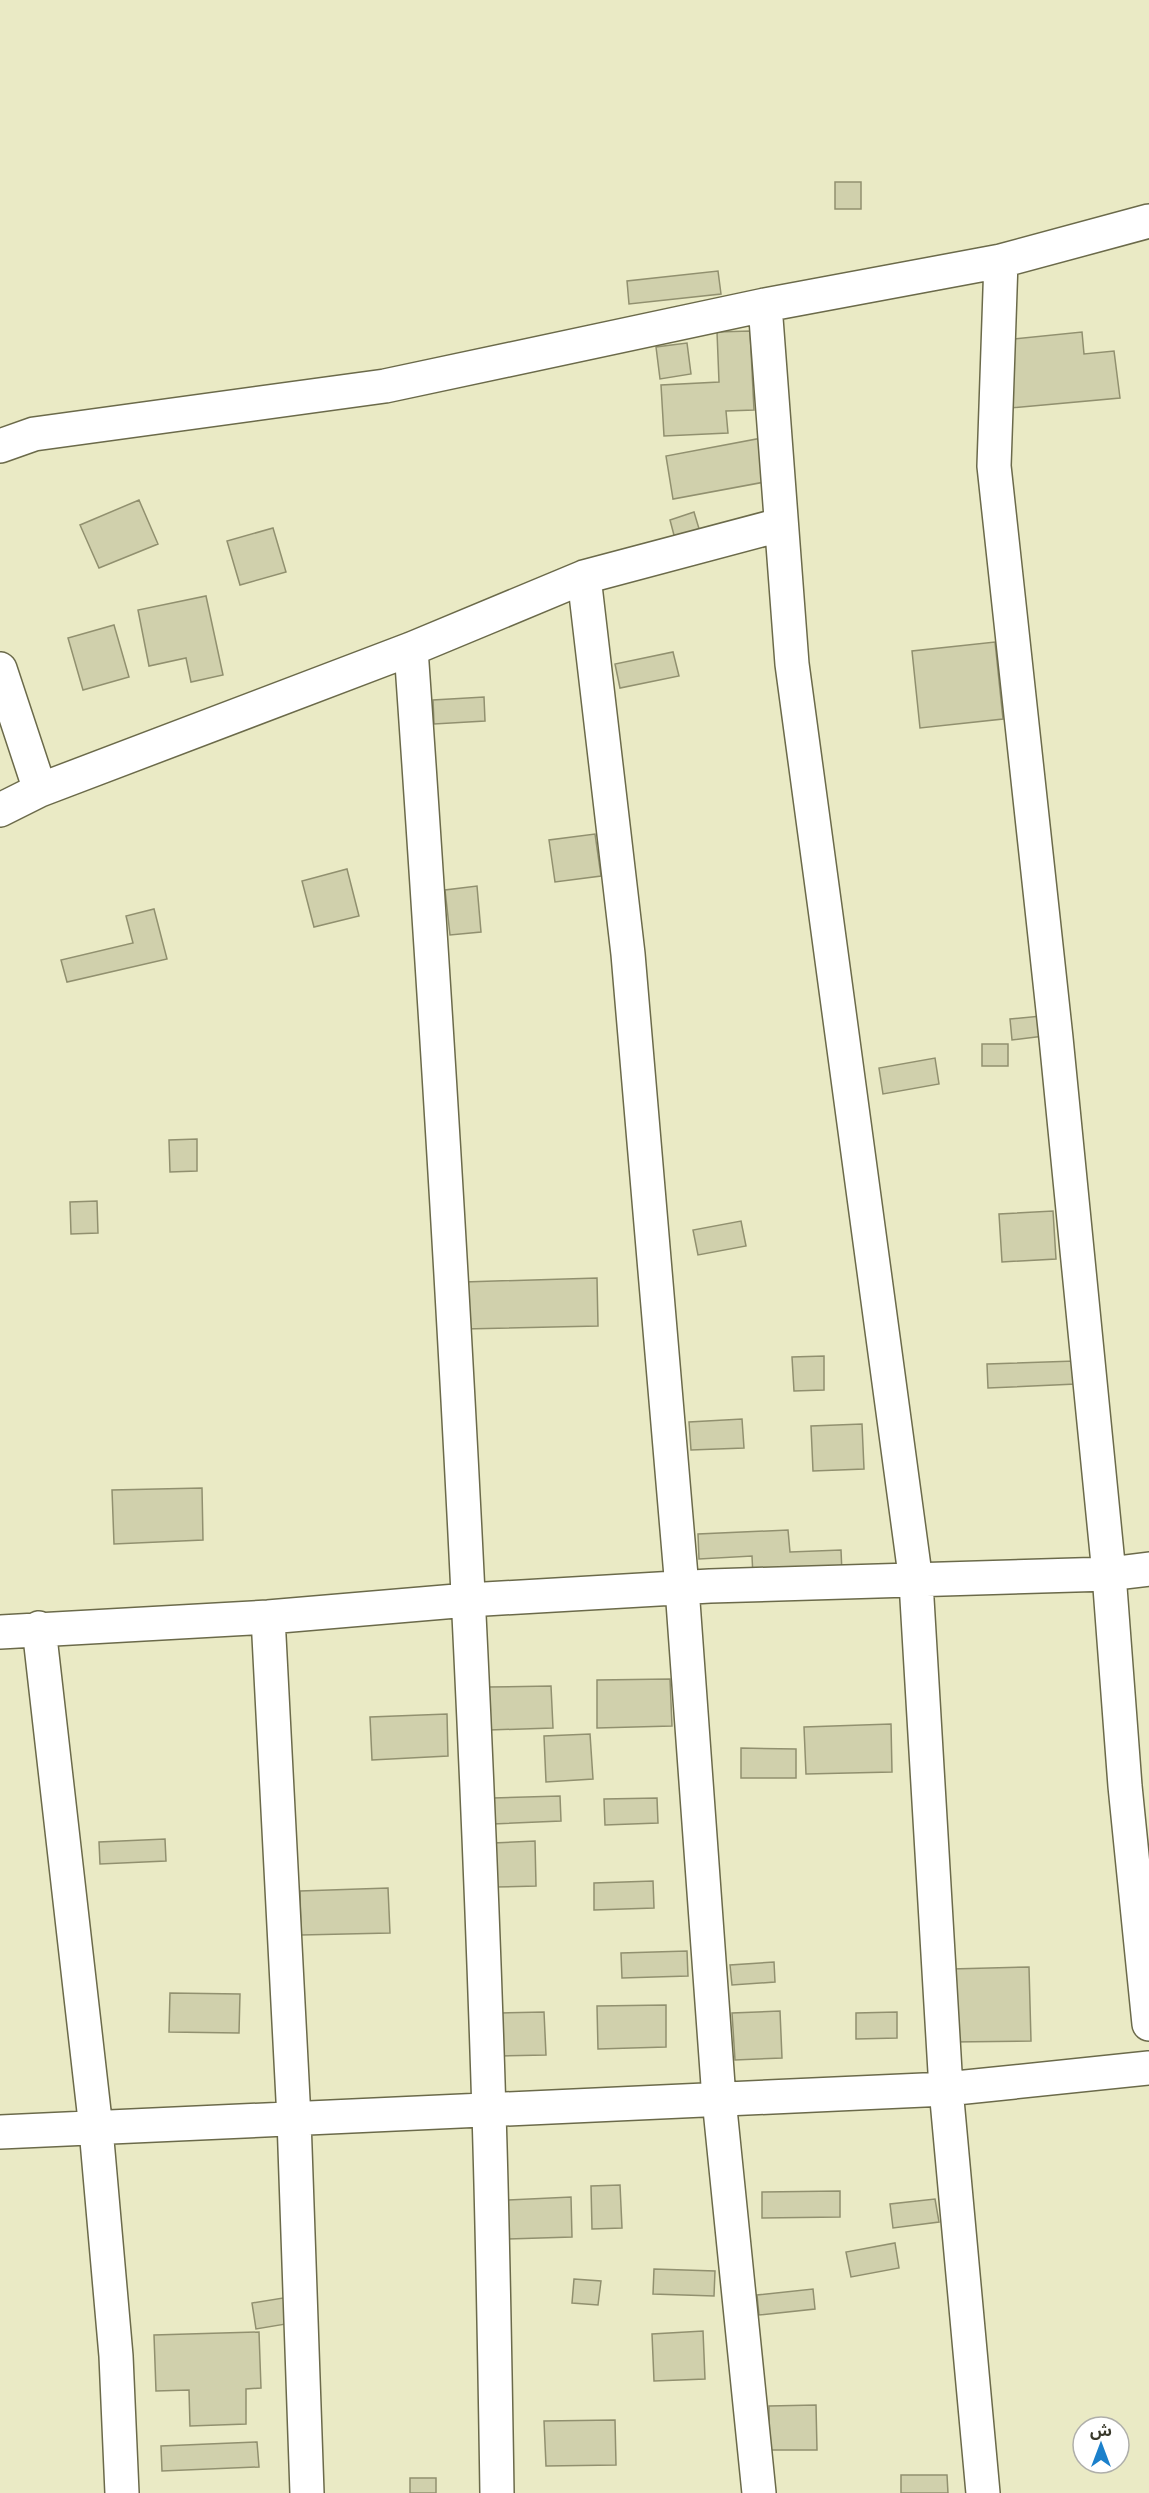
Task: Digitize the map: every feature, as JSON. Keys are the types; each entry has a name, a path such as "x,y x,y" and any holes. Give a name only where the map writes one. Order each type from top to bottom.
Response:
{"street":[{"path":"0,446 34,434 385,386 765,306 1001,261 1149,221"},
{"path":"1001,261 994,465 1056,1038 1109,1574 1125,1786 1149,2024"},
{"path":"765,306 792,664 822,902 916,1582 946,2089 983,2493"},
{"path":"0,810 40,790 411,649 584,577 780,525"},
{"path":"584,577 628,954 682,1588 719,2099 759,2493"},
{"path":"411,649 447,1196 468,1600 489,2112 497,2493"},
{"path":"0,669 40,790"},
{"path":"0,1632 39,1628 267,1617 468,1600 682,1588 916,1582 1109,1574 1149,1569"},
{"path":"267,1617 294,2119 307,2493"},
{"path":"39,1628 96,2128 116,2356 122,2493"},
{"path":"0,2133 946,2089 1149,2068"}],"building":[{"path":"835,182 861,182 861,209 835,209"},
{"path":"718,271 721,294 629,304 627,281"},
{"path":"750,331 754,410 726,411 728,433 664,436 661,385 719,382 717,332"},
{"path":"1082,332 1084,354 1114,351 1120,398 1010,408 1003,340"},
{"path":"687,343 691,374 660,379 656,347"},
{"path":"762,438 770,481 673,499 666,456"},
{"path":"139,500 158,544 99,568 80,525"},
{"path":"694,512 700,532 675,539 670,520"},
{"path":"273,528 286,572 240,585 227,541"},
{"path":"206,596 223,675 191,682 186,658 149,666 138,610"},
{"path":"114,625 129,677 83,690 68,638"},
{"path":"995,642 1003,719 920,728 912,651"},
{"path":"673,652 679,676 620,688 615,664"},
{"path":"484,697 485,721 434,724 433,700"},
{"path":"595,834 601,876 555,882 549,840"},
{"path":"347,869 359,916 314,927 302,881"},
{"path":"477,886 481,932 450,935 445,890"},
{"path":"154,909 167,959 67,982 61,960 133,943 126,916"},
{"path":"1051,1015 1052,1035 1012,1040 1010,1019"},
{"path":"982,1044 1008,1044 1008,1066 982,1066"},
{"path":"935,1058 939,1084 883,1094 879,1068"},
{"path":"197,1139 197,1171 170,1172 169,1140"},
{"path":"97,1201 98,1233 71,1234 70,1202"},
{"path":"1053,1211 1056,1259 1002,1262 999,1214"},
{"path":"741,1221 746,1246 698,1255 693,1230"},
{"path":"597,1278 598,1326 464,1329 464,1282"},
{"path":"824,1356 824,1390 794,1391 792,1357"},
{"path":"1075,1361 1076,1384 988,1388 987,1364"},
{"path":"742,1419 744,1448 691,1450 689,1422"},
{"path":"862,1424 864,1469 813,1471 811,1426"},
{"path":"202,1488 203,1540 114,1544 112,1490"},
{"path":"788,1530 790,1552 841,1550 842,1573 753,1577 752,1556 699,1559 698,1534"},
{"path":"670,1679 672,1726 597,1728 597,1680"},
{"path":"551,1686 553,1728 489,1730 488,1687"},
{"path":"447,1714 448,1756 372,1760 370,1717"},
{"path":"891,1724 892,1772 806,1774 804,1727"},
{"path":"590,1734 593,1779 546,1782 544,1736"},
{"path":"741,1748 796,1749 796,1778 741,1778"},
{"path":"560,1796 561,1821 493,1824 493,1798"},
{"path":"657,1798 658,1823 605,1825 604,1799"},
{"path":"165,1839 166,1861 100,1864 99,1842"},
{"path":"535,1841 536,1886 495,1887 493,1843"},
{"path":"653,1881 654,1908 594,1910 594,1883"},
{"path":"388,1888 390,1933 301,1935 300,1891"},
{"path":"687,1951 688,1976 622,1978 621,1953"},
{"path":"774,1962 775,1982 732,1985 730,1965"},
{"path":"1029,1967 1031,2041 952,2042 951,1969"},
{"path":"170,1993 240,1994 239,2033 169,2032"},
{"path":"666,2005 666,2047 598,2049 597,2006"},
{"path":"780,2011 782,2058 735,2060 732,2013"},
{"path":"544,2012 546,2055 501,2056 500,2013"},
{"path":"897,2012 897,2038 856,2039 856,2013"},
{"path":"620,2185 622,2228 592,2229 591,2186"},
{"path":"840,2191 840,2217 762,2218 762,2192"},
{"path":"571,2197 572,2237 508,2239 507,2200"},
{"path":"935,2199 939,2222 893,2228 890,2204"},
{"path":"895,2243 899,2268 851,2277 846,2252"},
{"path":"654,2269 715,2271 714,2296 653,2294"},
{"path":"574,2279 601,2281 598,2305 572,2303"},
{"path":"813,2289 815,2309 759,2315 757,2295"},
{"path":"289,2297 292,2323 256,2329 252,2303"},
{"path":"703,2331 705,2379 654,2381 652,2334"},
{"path":"259,2332 261,2388 246,2389 246,2424 190,2426 189,2390 156,2391 154,2335"},
{"path":"816,2405 817,2450 769,2450 769,2406"},
{"path":"615,2420 616,2465 546,2466 544,2421"},
{"path":"257,2442 259,2467 162,2471 161,2446"},
{"path":"901,2475 947,2475 948,2493 901,2493"},
{"path":"410,2478 436,2478 436,2493 410,2493"}]}
